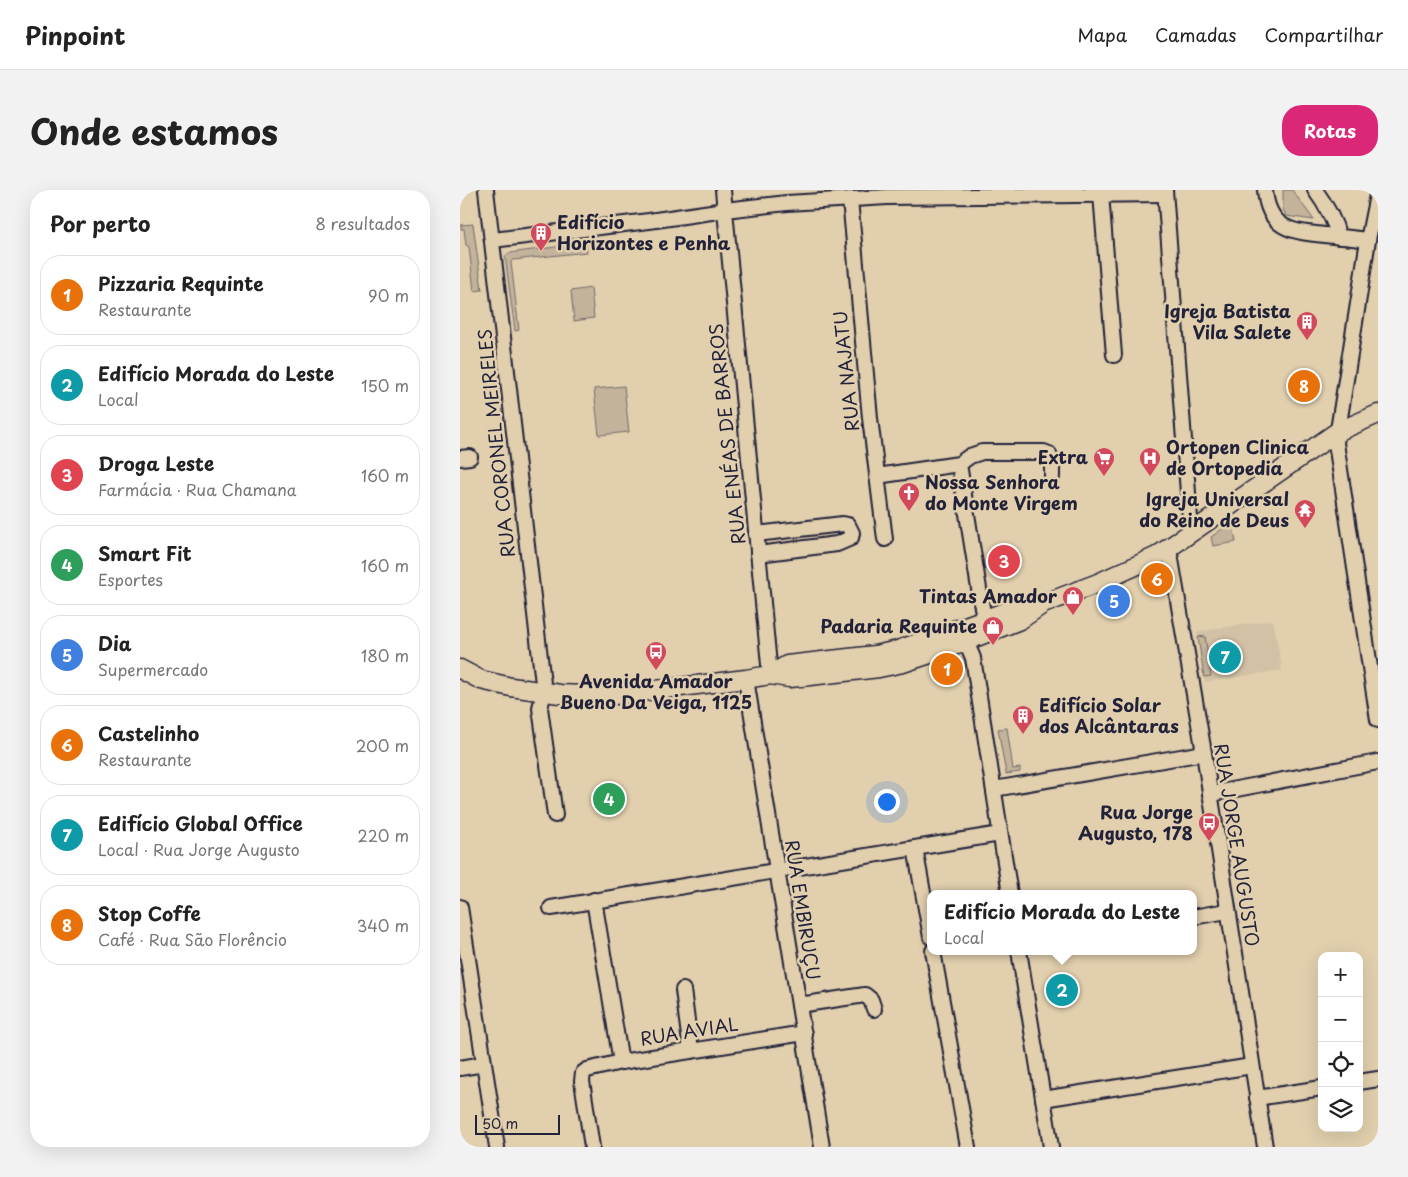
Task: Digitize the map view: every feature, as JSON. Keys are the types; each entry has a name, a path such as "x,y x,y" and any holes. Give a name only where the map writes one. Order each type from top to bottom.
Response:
{"main road":[{"path":"962,635 1020,620 1043,604 1098,583 1157,556 1337,432 1378,414"},
{"path":"460,669 481,680 511,687 560,694 606,696 770,675 789,678 879,668 918,659 962,635 984,620 1016,608 1043,604"}],"street":[{"name":"RUA CORONEL MEIRELES","path":"486,190 544,692 540,708 555,815"},
{"name":"RUA ENÉAS DE BARROS","path":"723,190 770,675"},
{"path":"1265,190 1266,203 1269,210 1282,226 1300,232 1368,240"},
{"path":"1315,190 1336,222 1340,237"},
{"path":"1378,190 1368,240 1337,432 1337,453 1378,720"},
{"path":"493,240 725,210 850,199 942,193 1101,194 1165,192 1192,532"},
{"path":"1101,194 1114,355"},
{"name":"RUA NAJATU","path":"850,199 877,476 886,539"},
{"path":"877,476 959,464 970,456 982,452 1044,452 1049,454 1051,458 1052,477"},
{"path":"959,464 984,620"},
{"path":"756,534 843,524 848,525 852,533 851,538 837,544 758,554"},
{"name":"RUA JORGE AUGUSTO","path":"1169,548 1204,754 1227,912 1265,1147"},
{"path":"962,635 973,658 1009,890"},
{"name":"RUA EMBIRUÇU","path":"746,679 822,1147"},
{"path":"994,789 1204,754"},
{"path":"1210,794 1378,762"},
{"path":"551,908 1000,834"},
{"path":"916,848 927,913"},
{"path":"594,900 621,1062"},
{"path":"460,907 497,1147"},
{"path":"1197,916 1227,912"},
{"path":"934,955 968,1147"},
{"path":"1020,955 1051,1147"},
{"path":"683,990 691,1051"},
{"path":"799,1005 865,995 871,1000 874,1009"},
{"name":"RUA AVIAL","path":"592,1147 582,1081 583,1073 593,1068 621,1062 804,1032"},
{"path":"460,1068 484,1064"},
{"path":"1043,1099 1252,1066"},
{"path":"1363,1081 1378,1079"},
{"path":"1257,1098 1318,1089"}],"shaded area":[{"path":"1283,190 1292,190 1314,220 1286,216 1283,209"},
{"path":"473,224 482,290 474,291 469,247 466,245 464,229 461,229 461,225"},
{"path":"586,243 587,252 513,260 511,262 519,330 515,331 505,256 509,253"},
{"path":"591,288 594,318 574,321 571,291"},
{"path":"624,386 629,432 599,435 594,389"},
{"path":"1232,522 1236,542 1213,546 1211,537"},
{"path":"1273,620 1282,670 1205,682 1204,677 1210,676 1204,636 1198,637 1197,632"},
{"path":"1205,636 1211,676 1204,677 1198,637"},
{"path":"1007,728 1013,769 1020,768 1020,772 1006,774 998,729"}],"place":[{"name":"Edifício Horizontes e Penha","path":"541,252"},
{"name":"Igreja Batista Vila Salete","path":"1307,341"},
{"name":"Stop Coffe","path":"1304,386"},
{"name":"Extra","path":"1104,477"},
{"name":"Ortopen Clinica de Ortopedia","path":"1150,477"},
{"name":"Nossa Senhora do Monte Virgem","path":"909,512"},
{"name":"Igreja Universal do Reino de Deus","path":"1305,529"},
{"name":"Droga Leste","path":"1004,561"},
{"name":"Castelinho","path":"1157,579"},
{"name":"Dia","path":"1114,601"},
{"name":"Tintas Amador","path":"1073,616"},
{"name":"Padaria Requinte","path":"993,646"},
{"name":"Edifício Global Office","path":"1225,657"},
{"name":"Pizzaria Requinte","path":"947,669"},
{"name":"Avenida Amador Bueno Da Veiga, 1125","path":"656,671"},
{"name":"Edifício Solar dos Alcântaras","path":"1023,735"},
{"name":"Smart Fit","path":"609,799"},
{"name":"Rua Jorge Augusto, 178","path":"1209,842"},
{"name":"Edifício Morada do Leste","path":"1062,990"}]}
